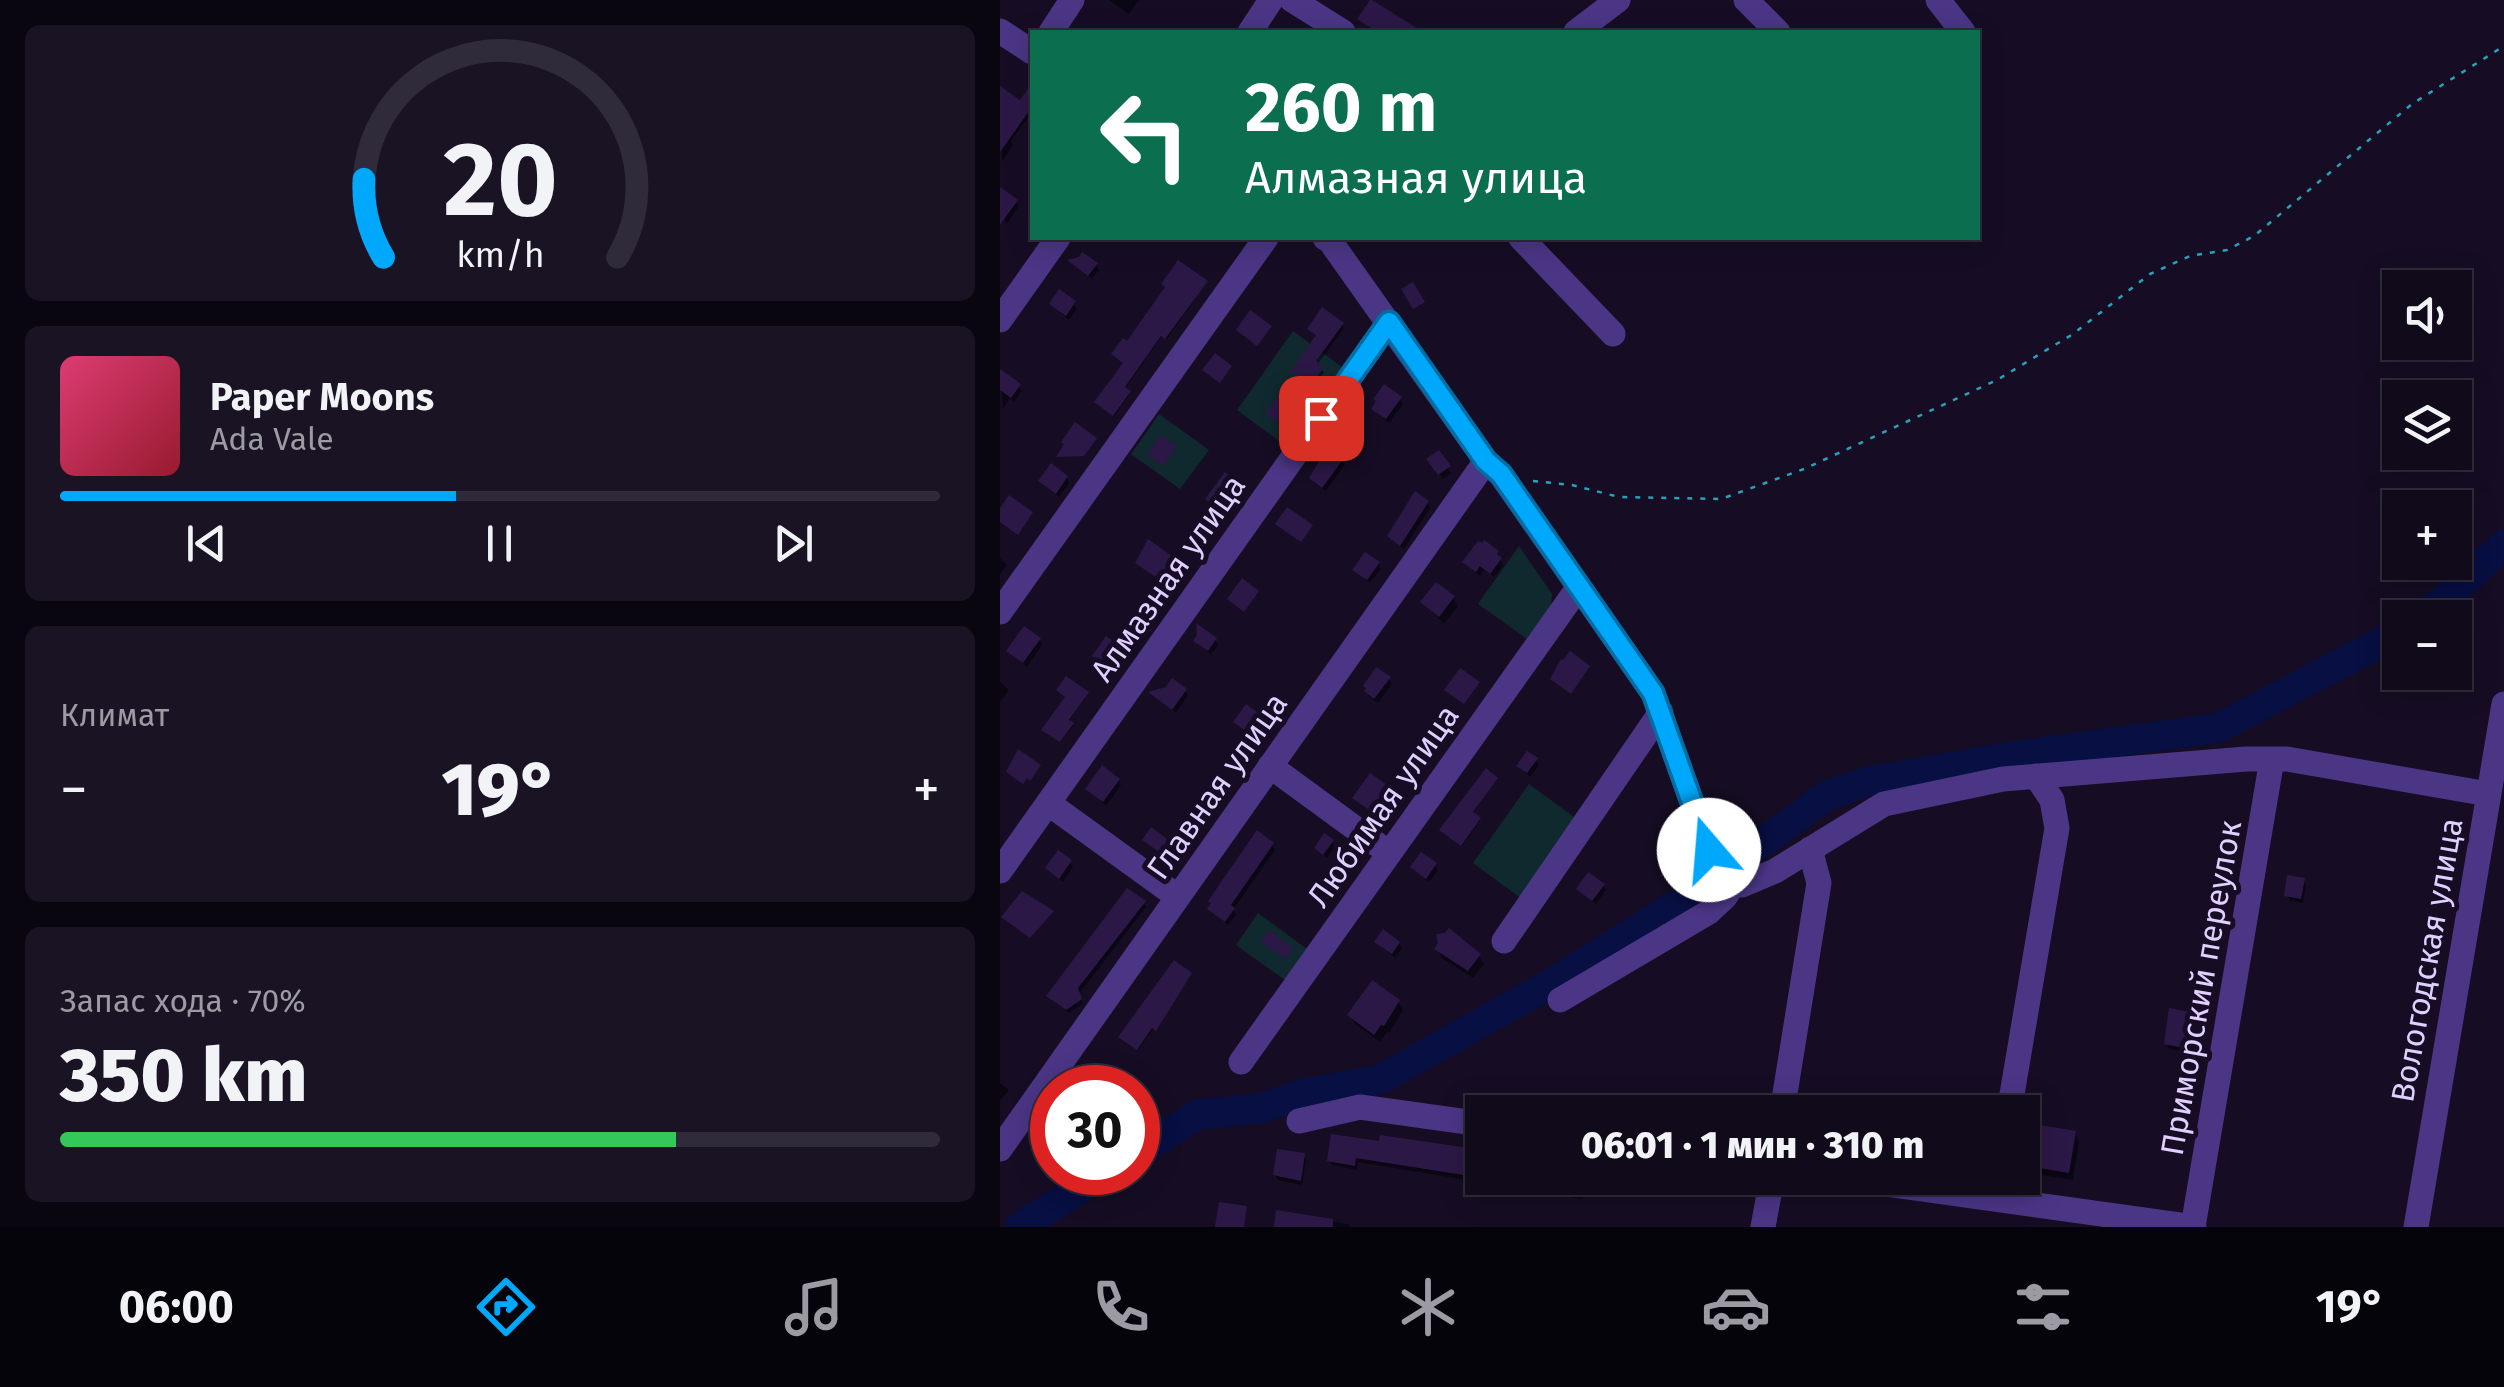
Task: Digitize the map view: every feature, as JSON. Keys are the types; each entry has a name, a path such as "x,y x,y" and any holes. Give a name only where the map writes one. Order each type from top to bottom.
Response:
{"street":[{"path":"1052,30 1072,0"},
{"path":"1251,30 1271,0"},
{"path":"1292,0 1340,30"},
{"path":"1746,0 1776,30"},
{"path":"1938,0 1961,30"},
{"path":"1578,30 1608,2"},
{"path":"1000,31 1030,51"},
{"path":"1000,320 1057,240"},
{"path":"1000,612 1265,240"},
{"path":"1331,240 1637,667 1661,712 1725,875 1725,898 1709,912 1560,1000"},
{"path":"1523,240 1613,334"},
{"name":"Алмазная улица","path":"1003,860 1048,803 1389,322"},
{"name":"Главная улица","path":"1000,1149 1486,461"},
{"name":"Любимая улица","path":"1241,1062 1578,588"},
{"name":"Вологодская улица","path":"2416,1227 2504,704"},
{"path":"1504,941 1661,712"},
{"path":"1725,875 1756,881 1874,808 1900,798 2003,778 2272,759 2488,794"},
{"name":"Приморский переулок","path":"2194,1227 2272,759"},
{"path":"1270,766 1389,854"},
{"path":"2012,1095 2056,828 2052,800 2036,776"},
{"path":"1048,803 1178,898"},
{"path":"1785,1095 1819,883 1810,849"},
{"path":"1299,1121 1360,1108 1465,1122"},
{"path":"1762,1227 1769,1195"},
{"path":"2032,1195 2194,1227"}],"path":[{"path":"1533,481 1572,484 1618,497 1721,499 1804,469 1997,380 2073,334 2150,274 2190,256 2227,250 2254,236 2412,104 2504,46"}],"green space":[{"path":"1293,331 1342,367 1286,446 1237,410"},
{"path":"1159,414 1209,450 1180,489 1131,454"},
{"path":"1519,546 1552,594 1551,606 1527,639 1478,604"},
{"path":"1529,784 1578,820 1522,899 1473,863"},
{"path":"1258,913 1307,949 1285,980 1236,945"}],"building":[{"path":"1372,0 1420,30 1374,30 1357,19"},
{"path":"1000,86 1020,100 1030,86 1030,110 1000,152"},
{"path":"1000,187 1018,200 1000,225"},
{"path":"1082,252 1098,263 1088,276 1067,260"},
{"path":"1178,260 1208,281 1165,339 1161,336 1125,387 1131,391 1113,416 1094,402 1123,363 1111,354 1123,338 1127,341 1165,287 1161,284"},
{"path":"1413,282 1425,302 1413,309 1401,289"},
{"path":"1059,289 1076,301 1066,316 1049,304"},
{"path":"1322,307 1344,323 1316,361 1324,367 1310,386 1290,372 1316,335 1307,329"},
{"path":"1250,310 1272,326 1257,346 1236,330"},
{"path":"1215,353 1232,366 1220,383 1202,370"},
{"path":"1000,369 1021,384 1011,398 1000,390"},
{"path":"1384,384 1402,397 1386,419 1371,409"},
{"path":"1278,397 1295,409 1283,426 1265,414"},
{"path":"1075,422 1097,438 1084,456 1056,457 1064,444 1061,442"},
{"path":"1161,435 1177,446 1163,466 1147,455"},
{"path":"1328,446 1344,458 1322,488 1309,478"},
{"path":"1439,450 1451,466 1438,475 1426,459"},
{"path":"1051,463 1068,476 1056,494 1038,481"},
{"path":"1225,472 1243,485 1224,512 1205,499"},
{"path":"1415,491 1429,501 1400,546 1387,536"},
{"path":"1009,495 1033,512 1018,535 1000,522 1000,508"},
{"path":"1287,507 1313,525 1301,542 1275,524"},
{"path":"1148,539 1176,559 1160,580 1135,563"},
{"path":"1484,540 1502,558 1490,574 1480,566 1476,572 1462,562 1478,541"},
{"path":"1365,552 1380,562 1367,580 1352,570"},
{"path":"1242,578 1259,591 1244,612 1227,599"},
{"path":"1436,582 1455,596 1439,617 1420,602"},
{"path":"1196,623 1217,638 1208,651 1193,641"},
{"path":"1024,626 1041,638 1023,663 1006,651"},
{"path":"1106,636 1126,650 1112,670 1092,656"},
{"path":"1570,651 1590,666 1571,694 1550,679"},
{"path":"1376,667 1391,677 1374,699 1363,686"},
{"path":"1460,668 1480,682 1464,704 1444,690"},
{"path":"1066,676 1089,692 1069,720 1074,723 1060,742 1041,730 1065,697 1056,690"},
{"path":"1172,678 1187,689 1172,710 1148,692 1166,687"},
{"path":"1246,704 1270,721 1257,739 1233,722"},
{"path":"1018,749 1041,765 1030,781 1027,778 1023,784 1006,772"},
{"path":"1527,751 1538,758 1527,773 1516,766"},
{"path":"1102,765 1120,779 1103,802 1085,789"},
{"path":"1486,768 1498,778 1473,812 1481,818 1461,846 1439,830"},
{"path":"1370,773 1400,794 1382,819 1352,798"},
{"path":"1151,827 1174,844 1165,856 1142,840"},
{"path":"1257,830 1274,843 1231,905 1235,908 1225,922 1207,909 1211,903 1208,901"},
{"path":"1324,833 1334,840 1323,855 1314,848"},
{"path":"1058,850 1072,860 1059,879 1045,868"},
{"path":"1421,852 1437,863 1426,879 1410,867"},
{"path":"1588,872 1605,884 1592,901 1576,889"},
{"path":"1325,874 1336,882 1327,894 1316,887"},
{"path":"2287,875 2305,878 2301,899 2284,896"},
{"path":"1127,888 1146,901 1078,988 1082,999 1066,1010 1046,996"},
{"path":"1022,891 1054,911 1030,938 1001,917"},
{"path":"1449,928 1481,954 1468,971 1434,949 1438,943 1436,934"},
{"path":"1383,929 1400,942 1392,954 1374,942"},
{"path":"1269,930 1293,948 1285,959 1261,942"},
{"path":"1174,960 1192,973 1156,1031 1152,1028 1137,1050 1118,1037"},
{"path":"1372,980 1400,1000 1374,1035 1347,1015"},
{"path":"2169,1008 2195,1013 2189,1049 2164,1044"},
{"path":"2040,1125 2076,1131 2069,1173 2040,1168"},
{"path":"1331,1134 1379,1141 1380,1135 1465,1148 1465,1175 1356,1158 1355,1166 1327,1161"},
{"path":"1277,1149 1305,1153 1301,1181 1273,1175"},
{"path":"1219,1202 1247,1206 1244,1227 1215,1227"},
{"path":"1276,1210 1333,1219 1333,1227 1274,1227"}],"waterway":[{"path":"2444,600 2504,544"},
{"path":"1160,1139 1197,1115 1262,1108 1304,1093 1379,1080 1550,984 1686,899 1826,796 1866,782 2014,756 2218,728 2382,641"},
{"path":"1020,1227 1070,1195"}],"route":[{"path":"1321,418 1389,322 1486,461 1501,474 1653,693 1709,850"}]}
